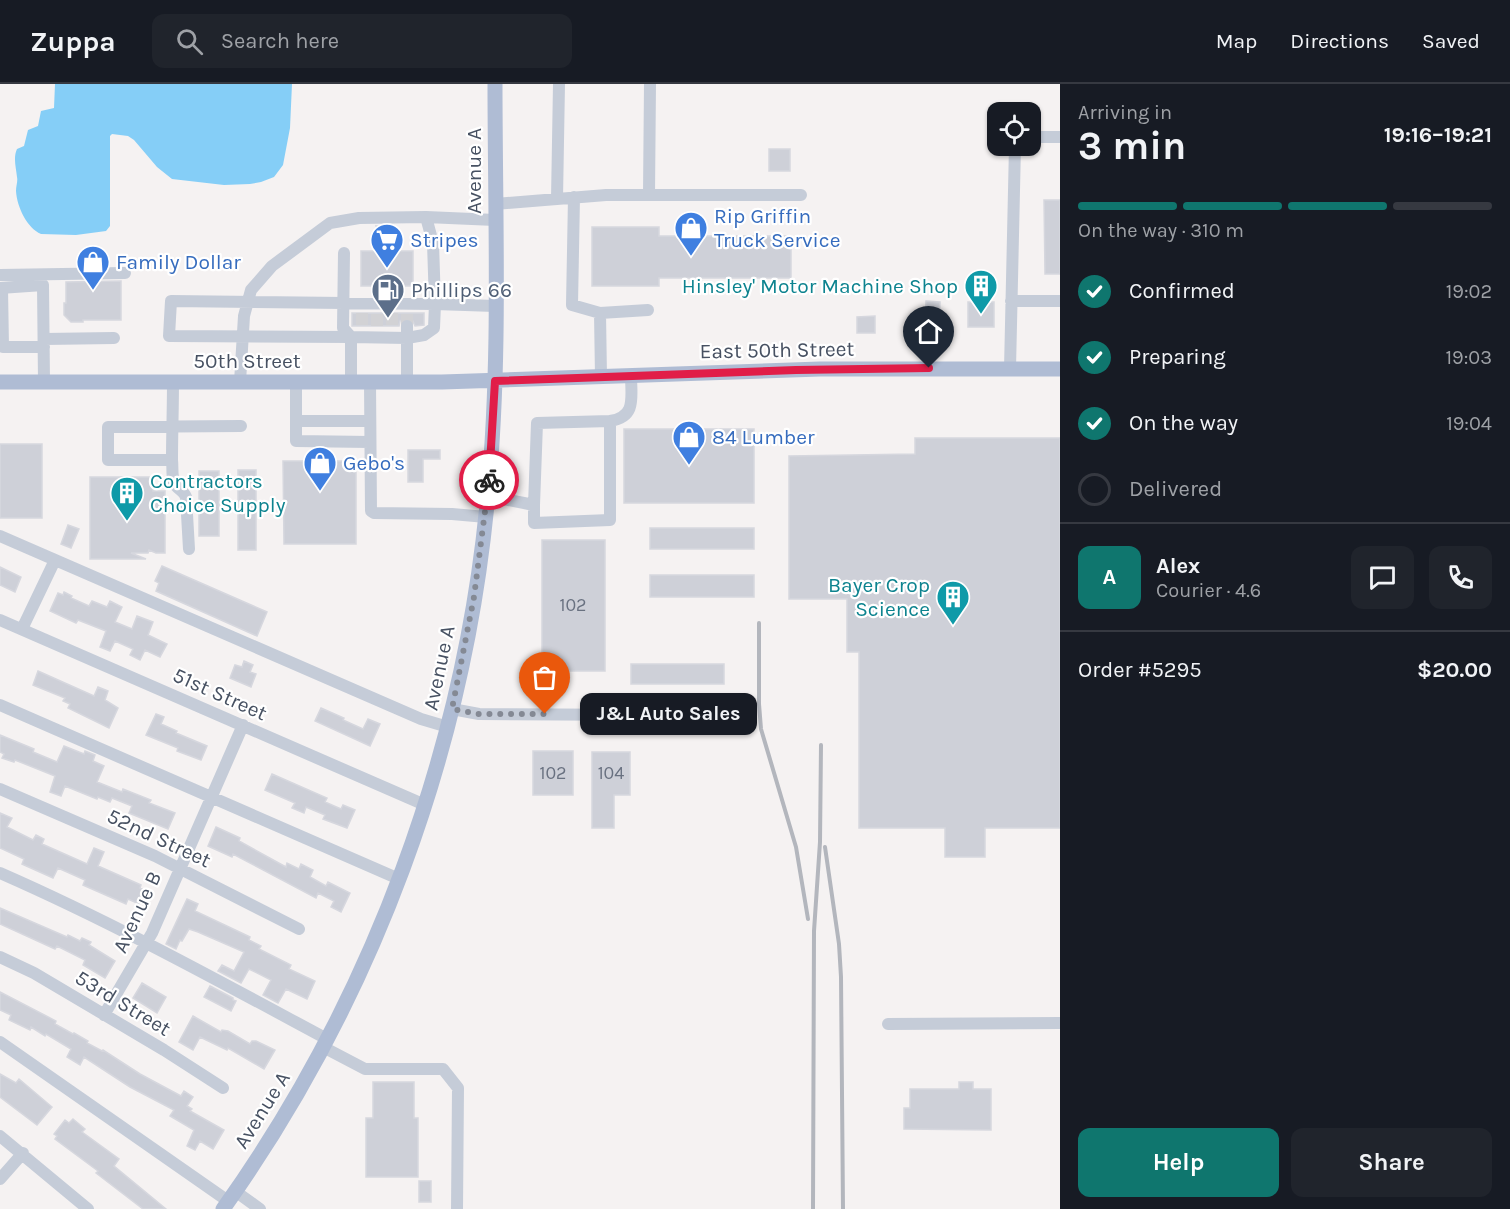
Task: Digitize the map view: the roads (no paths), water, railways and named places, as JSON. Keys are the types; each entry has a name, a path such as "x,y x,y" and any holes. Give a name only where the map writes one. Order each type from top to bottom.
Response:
{"main road":[{"name":"Avenue A","path":"229,1200 278,1125 325,1043 372,946 425,805 448,727 474,597 488,496 495,381 495,84"},
{"name":"East 50th Street","path":"495,381 820,369 1060,369"},
{"name":"50th Street","path":"0,382 495,381"}],"street":[{"path":"557,199 559,84"},
{"path":"649,194 650,84"},
{"path":"1041,137 1060,137"},
{"path":"1010,369 1015,156"},
{"path":"495,204 574,197 649,194 801,195"},
{"path":"574,197 572,305 600,314 648,310"},
{"path":"240,382 247,301 251,290 272,266 330,223 359,218 426,217 495,220"},
{"path":"426,217 433,243 435,304 434,327 424,334 377,332 169,336 171,301 343,303 362,308 407,308 435,304 495,306"},
{"path":"344,253 343,328 358,333"},
{"path":"0,275 125,273"},
{"path":"44,382 44,343 43,285 1,288 3,347 44,343 114,338"},
{"path":"1011,301 1060,301"},
{"path":"600,314 602,376"},
{"path":"407,332 407,381"},
{"path":"351,382 358,333"},
{"path":"610,421 610,520 534,523 537,423 619,420 626,415 631,406 631,375"},
{"path":"173,382 173,481 186,497 189,549"},
{"path":"296,382 296,438 299,442 370,442"},
{"path":"369,382 371,511 374,513 486,517"},
{"path":"296,421 369,421"},
{"path":"172,460 108,460 108,426 241,426"},
{"path":"488,496 534,505"},
{"path":"0,536 421,718 448,727"},
{"path":"22,629 55,560"},
{"name":"51st Street","path":"0,620 425,805"},
{"path":"0,705 399,879"},
{"path":"452,709 479,714 657,715"},
{"name":"Avenue B","path":"104,1015 147,942 243,725"},
{"name":"52nd Street","path":"0,789 155,856 299,929"},
{"path":"0,873 147,942 325,1043 365,1069 442,1069 458,1088 457,1209"},
{"name":"53rd Street","path":"0,957 34,973 223,1088"},
{"path":"888,1024 1060,1023"},
{"path":"0,1042 229,1200 260,1209"},
{"path":"0,1136 86,1208"},
{"path":"0,1179 23,1153"}],"water":[{"path":"55,84 292,84 290,128 283,165 274,177 250,184 224,185 172,179 157,167 134,140 128,136 112,134 110,136 110,226 106,231 76,235 41,234 27,222 18,204 15,156 17,149 24,146 28,130 38,126 41,111 54,108"}],"tunnel":[{"path":"407,312 407,326"},
{"path":"362,313 362,326"},
{"path":"377,313 377,326"},
{"path":"392,313 392,326"}],"railway":[{"path":"759,623 761,729 796,847 808,919"},
{"path":"813,1209 814,931 820,842 821,745"},
{"path":"825,847 839,944 841,977 843,1209"}],"place":[{"name":"Rip Griffin Truck Service","path":"691,257"},
{"name":"Stripes","path":"387,269"},
{"name":"Family Dollar","path":"93,291"},
{"name":"Hinsley' Motor Machine Shop","path":"981,315"},
{"name":"Phillips 66","path":"388,319"},
{"name":"84 Lumber","path":"689,466"},
{"name":"Gebo's","path":"320,492"},
{"name":"Contractors Choice Supply","path":"127,522"},
{"name":"Bayer Crop Science","path":"953,626"},
{"name":"J&L Auto Sales","path":"545,714"}]}
